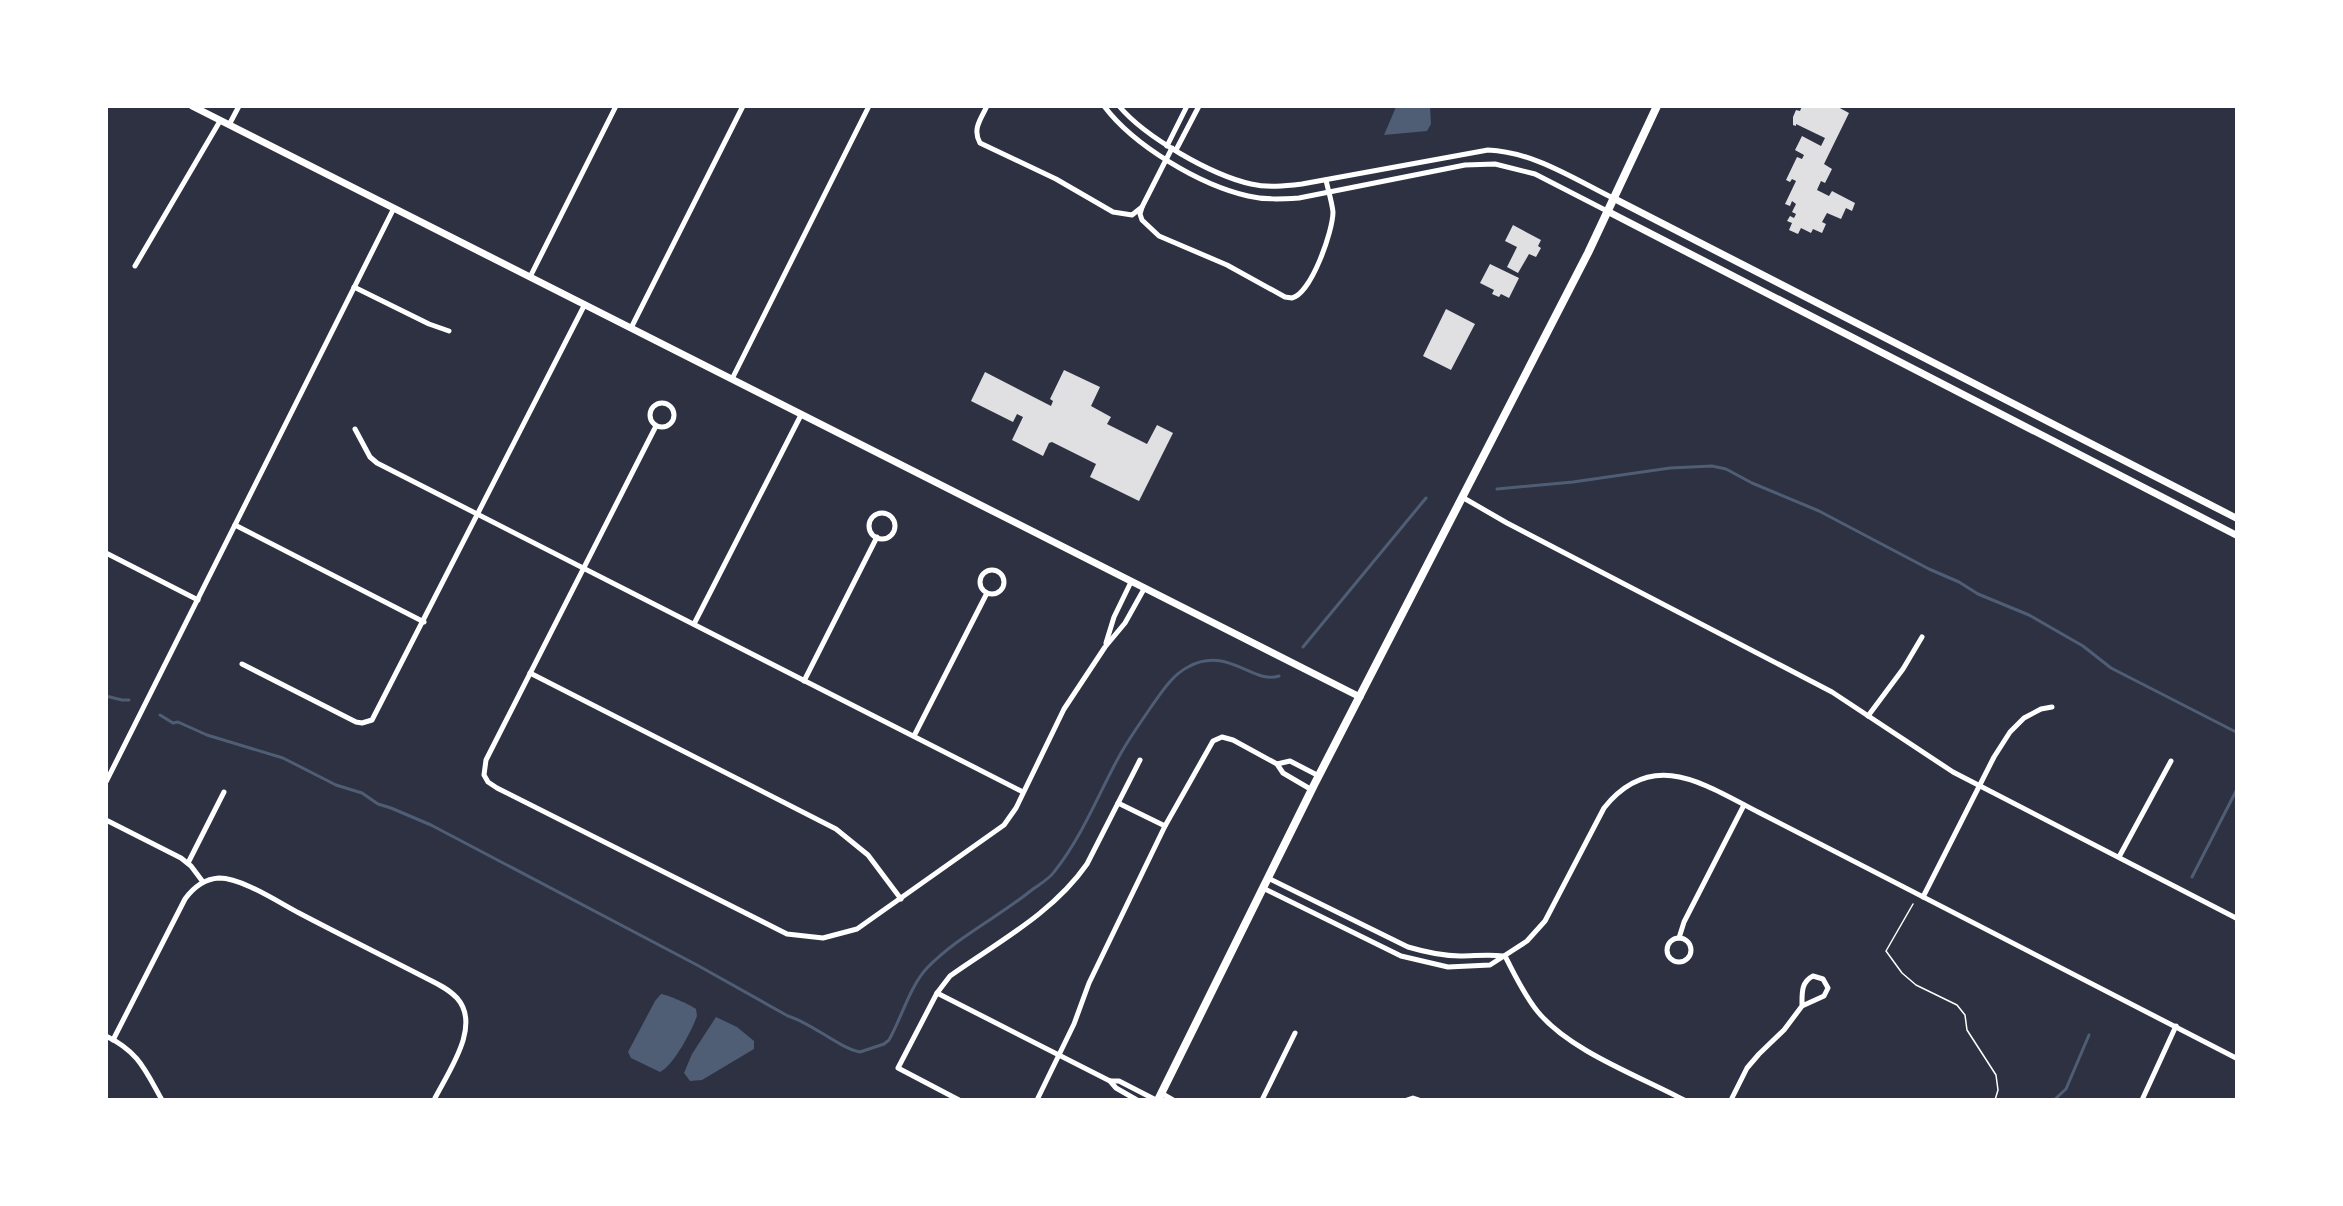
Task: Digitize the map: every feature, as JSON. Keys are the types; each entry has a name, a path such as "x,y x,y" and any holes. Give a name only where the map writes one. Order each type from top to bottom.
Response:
{"main road":[{"path":"1158,1097 1319,776 1609,212 1657,106"}],"street":[{"path":"192,106 1360,697"},
{"path":"229,125 239,106"},
{"path":"530,277 616,106"},
{"path":"631,328 742,106"},
{"path":"732,379 869,106"},
{"path":"987,106 976,133 983,145 1056,179 1113,212 1132,215 1142,207"},
{"path":"1104,106 1128,134 1166,160 1221,187 1250,197 1284,199 1484,164 1524,170 2236,535"},
{"path":"1119,106 1135,123 1172,148 1224,175 1252,184 1285,186 1488,150 1509,152 1528,158 1673,228 2236,518"},
{"path":"1172,148 1187,106"},
{"path":"1199,106 1172,148 1142,207 1140,214 1142,220 1159,236 1227,265 1285,297 1292,298 1304,292 1329,237 1333,213 1326,180"},
{"path":"135,267 220,121"},
{"path":"1450,156 1452,168"},
{"path":"1524,170 1528,158"},
{"path":"106,782 394,208"},
{"path":"1666,242 1673,228"},
{"path":"1707,262 1714,249"},
{"path":"354,287 429,324 449,331"},
{"path":"242,664 362,723 376,716 585,304"},
{"path":"1824,323 1831,310"},
{"path":"658,403 668,404 674,413 673,421 664,427 656,426 650,419 651,409 658,403"},
{"path":"2009,418 2016,405"},
{"path":"694,624 801,415"},
{"path":"656,426 486,760 483,775 497,788 788,934 822,938 846,933 865,924 997,831 1012,815 1064,709 1105,647 1125,622 1144,589"},
{"path":"355,429 370,457 377,463 1023,792"},
{"path":"2175,504 2182,490"},
{"path":"1462,498 1832,692 1937,762 1980,786 2236,918"},
{"path":"878,514 890,516 895,527 892,534 885,538 877,537 870,528 872,519 878,514"},
{"path":"235,525 424,622"},
{"path":"804,681 877,537"},
{"path":"106,553 198,600"},
{"path":"990,569 998,571 1005,581 1002,589 995,594 987,593 980,586 981,575 990,569"},
{"path":"1105,647 1114,617 1131,582"},
{"path":"914,736 987,593"},
{"path":"1868,716 1903,669 1922,636"},
{"path":"530,673 836,829 868,855 901,899"},
{"path":"1923,897 2010,732 2024,718 2041,709 2052,707"},
{"path":"1037,1100 1074,1024 1089,983 1165,826 1210,744 1216,739 1228,738 1277,764 1283,773 1312,790"},
{"path":"959,1100 898,1068 937,993 950,976 1042,912 1064,893 1087,864 1140,760"},
{"path":"1277,764 1290,761 1319,776"},
{"path":"2119,857 2170,761"},
{"path":"1263,888 1401,956 1448,967 1490,965 1527,940 1545,921 1604,808 1619,791 1641,779 1659,775 1682,776 1744,805 2236,1058"},
{"path":"188,863 225,792"},
{"path":"1118,803 1165,826"},
{"path":"1679,938 1687,941 1691,947 1688,959 1681,963 1673,961 1667,952 1672,941 1679,938 1684,922 1744,805"},
{"path":"106,820 188,863 203,882"},
{"path":"1268,878 1407,947 1431,953 1461,956 1486,954 1505,956"},
{"path":"113,1040 179,909 192,890 211,879 227,879 254,890 446,989 457,998 465,1011 467,1028 465,1037 434,1100"},
{"path":"1364,938 1369,928"},
{"path":"1505,956 1531,1004 1562,1035 1584,1049 1684,1100"},
{"path":"1731,1100 1751,1063 1784,1030 1802,1006 1824,996 1828,988 1823,979 1813,976 1807,979 1802,991 1802,1006"},
{"path":"937,993 1110,1081 1116,1088 1137,1100"},
{"path":"2142,1100 2176,1026"},
{"path":"1262,1100 1296,1033"},
{"path":"106,1036 133,1053 162,1100"},
{"path":"1110,1081 1119,1081 1158,1097 1173,1100"},
{"path":"1407,1100 1413,1098 1419,1100"}],"path":[{"path":"1913,904 1886,951 1902,973 1916,985 1957,1005 1965,1015 1967,1030 1996,1075 1998,1090 1995,1100"}],"water":[{"path":"1396,107 1430,107 1431,124 1427,131 1384,135"},
{"path":"661,994 693,1007 696,1009 697,1016 677,1055 660,1072 631,1058 628,1052"},
{"path":"716,1017 737,1027 754,1041 754,1049 702,1080 690,1081 684,1073 692,1054"}],"building":[{"path":"1802,106 1836,106 1849,113 1824,164 1832,169 1825,183 1821,181 1817,190 1829,196 1832,191 1855,203 1852,211 1846,208 1841,219 1827,213 1822,222 1826,224 1822,233 1813,229 1811,233 1801,228 1798,234 1789,230 1792,223 1787,221 1790,216 1794,218 1796,214 1792,212 1796,204 1792,201 1790,206 1785,204 1796,181 1786,180 1797,157 1802,159 1804,155 1795,150 1802,136 1821,146 1825,138 1796,124 1796,126 1793,125 1796,110 1800,111"},
{"path":"1513,225 1541,240 1538,246 1541,248 1536,257 1529,254 1518,273 1507,267 1517,247 1505,241"},
{"path":"1490,264 1519,278 1509,298 1501,294 1499,297 1492,294 1494,290 1480,283"},
{"path":"1446,309 1475,324 1451,370 1423,356"},
{"path":"1064,370 1100,387 1091,406 1111,417 1107,424 1147,444 1157,425 1173,433 1139,501 1090,477 1096,464 1052,442 1049,443 1043,456 1012,440 1023,417 1017,414 1013,422 971,401 985,372 1051,406 1053,401 1050,399"}],"waterway":[{"path":"1497,489 1573,482 1670,468 1712,466 1726,469 1752,483 1819,511 1929,569 1959,582 1978,594 2029,615 2083,646 2111,668 2236,732"},
{"path":"1303,647 1426,498"},
{"path":"160,715 173,723 178,722 207,735 283,758 336,785 362,793 378,804 431,825 697,965 843,1046 860,1052 889,1040 911,993 927,968 965,936 1052,875 1082,829 1128,741 1172,679 1188,667 1202,661 1215,660 1259,675 1279,676"},
{"path":"106,696 129,700"},
{"path":"2192,877 2236,791"},
{"path":"2054,1100 2066,1089 2089,1035"}]}
